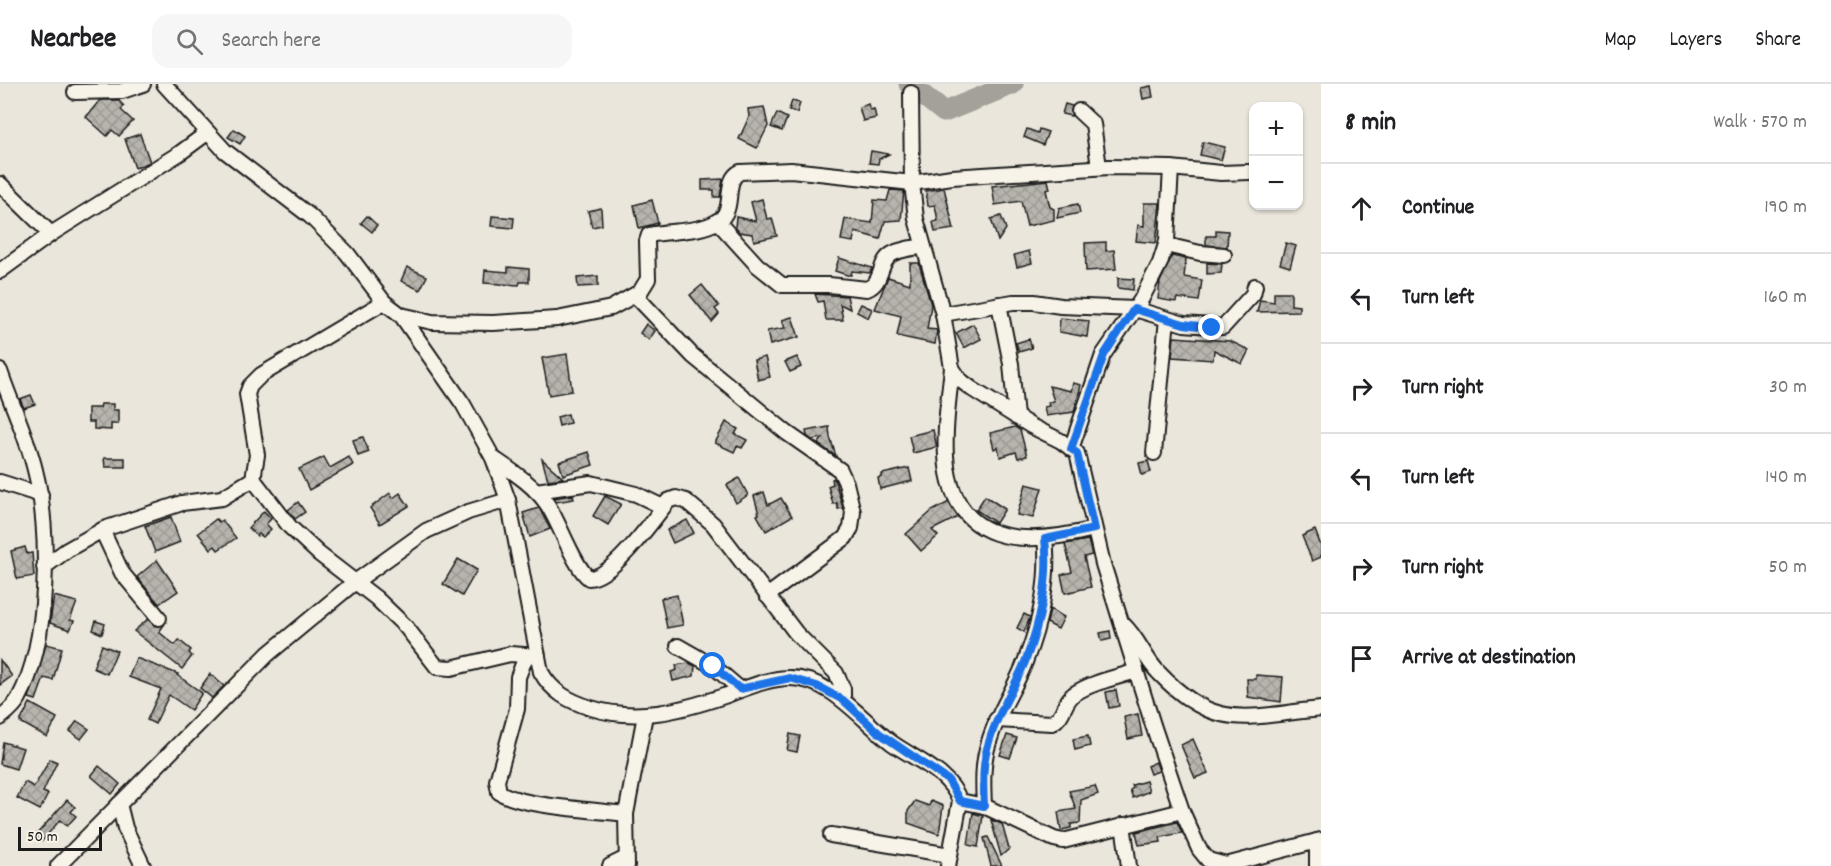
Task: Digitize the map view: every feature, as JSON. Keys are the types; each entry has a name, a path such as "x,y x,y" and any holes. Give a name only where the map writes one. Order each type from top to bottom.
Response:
{"street":[{"path":"75,92 122,91 143,84"},
{"path":"164,84 207,133 263,183 309,216 347,253 384,302 401,315 464,404 493,458 507,500 532,656 548,684 564,697 608,713 645,715 675,710 740,689 790,678 817,686 843,700 879,733 948,780 960,801 949,861 831,835"},
{"path":"911,93 912,183 922,246 943,314 952,368 946,456 957,499 970,520 996,536 1019,540 1045,539 1094,529"},
{"path":"1079,111 1091,120 1094,128 1099,167"},
{"path":"0,271 51,234 180,153 207,133"},
{"path":"401,315 432,322 492,323 557,319 611,308 635,296 648,279 647,241 649,235 696,228 717,221 728,210 732,178 740,172 791,170 912,183 952,177 1099,167 1171,168 1221,173 1249,172"},
{"path":"1071,449 1104,355 1160,263 1166,245 1171,168"},
{"path":"0,184 51,234"},
{"path":"717,221 773,280 792,287 830,285 867,289 878,282 885,261 892,254 922,246"},
{"path":"1166,245 1200,253 1224,255"},
{"path":"943,314 999,304 1034,302 1061,306 1134,309 1199,327 1223,327 1253,294 1255,286"},
{"path":"635,296 693,356 787,434 840,470 846,483 853,512 851,528 846,538 767,596"},
{"path":"384,302 261,375 250,386 247,394 257,455 253,479 290,527 406,627 437,667 451,669 510,654 532,656"},
{"path":"999,304 1011,364 1016,417"},
{"path":"1154,453 1167,320"},
{"path":"952,368 960,380 1077,453 1094,529 1121,623 1182,811 1199,849 1208,860 1221,865 1237,865 1319,841 1317,866"},
{"path":"0,371 29,446 41,495 44,567 38,639 30,671 18,701 0,718"},
{"path":"0,402 13,409"},
{"path":"493,458 537,491 548,504 589,578 602,574 628,550 668,501 676,498 686,501 703,514 795,633 836,673 843,689 843,700"},
{"path":"44,567 67,550 102,530 182,502 222,498 253,479"},
{"path":"0,482 41,495"},
{"path":"537,491 591,483 636,494 663,507"},
{"path":"58,866 268,654 355,582 426,531 468,512 507,500"},
{"path":"102,530 122,573 159,618"},
{"path":"984,806 984,764 996,720 1025,662 1033,640 1044,589 1047,558 1045,539"},
{"path":"1121,623 1137,638 1159,673 1196,704 1212,713 1226,718 1321,709"},
{"path":"678,646 713,666 740,689"},
{"path":"532,656 518,677 517,709 496,781 499,792 506,797 525,801 626,814"},
{"path":"996,720 1052,723 1064,713 1069,700 1075,694 1092,685 1136,671"},
{"path":"610,866 626,862 626,814 645,715"},
{"path":"960,801 984,806 1054,839 1063,841 1182,811"},
{"path":"119,804 125,828 142,866"},
{"path":"1123,825 1130,866"}],"building":[{"path":"1151,86 1153,97 1143,99 1141,88"},
{"path":"100,100 118,100 124,106 121,110 133,121 119,136 112,130 107,136 86,117"},
{"path":"792,101 800,103 797,113 789,110"},
{"path":"868,104 870,110 874,109 876,118 863,121 859,107"},
{"path":"1065,104 1072,106 1071,116 1062,114"},
{"path":"764,107 768,126 757,148 739,139 749,117 748,109"},
{"path":"777,113 787,118 782,131 771,127"},
{"path":"234,129 245,136 240,144 228,137"},
{"path":"1027,129 1038,133 1039,129 1048,132 1043,145 1024,137"},
{"path":"140,134 150,162 135,168 125,139"},
{"path":"1203,142 1225,147 1221,160 1200,155"},
{"path":"871,151 889,154 879,159 878,164 869,163"},
{"path":"723,179 720,197 714,197 714,190 702,190 702,180"},
{"path":"1048,180 1050,189 1046,190 1050,207 1054,209 1054,220 1027,226 1021,201 995,205 992,186"},
{"path":"944,188 954,229 935,232 933,222 938,221 935,205 928,206 926,191"},
{"path":"890,190 904,191 901,220 885,221 880,239 855,232 853,242 841,240 845,219 872,223 874,200 887,201"},
{"path":"762,199 767,219 772,218 777,236 754,241 752,234 739,232 735,227 736,217 756,221 751,202"},
{"path":"652,200 658,223 639,228 634,205"},
{"path":"1144,203 1160,203 1156,243 1136,241 1138,225 1144,226"},
{"path":"1078,204 1080,213 1057,218 1059,208"},
{"path":"601,208 602,225 592,227 588,211"},
{"path":"367,216 377,225 372,232 361,223"},
{"path":"492,216 514,218 513,228 491,226"},
{"path":"1001,216 1006,229 998,241 991,219"},
{"path":"1216,230 1228,231 1227,247 1206,245 1206,236 1216,236"},
{"path":"1106,242 1106,251 1114,250 1116,269 1086,271 1085,243"},
{"path":"1286,243 1296,246 1290,267 1280,264"},
{"path":"1029,251 1032,263 1017,267 1014,255"},
{"path":"1172,256 1186,259 1184,277 1202,280 1199,301 1177,298 1176,302 1158,299 1160,282"},
{"path":"839,258 872,268 870,273 852,271 851,275 847,275 835,271"},
{"path":"910,263 919,263 931,305 927,329 937,330 935,344 897,336 901,316 875,309 888,277 910,284"},
{"path":"1207,263 1222,264 1221,273 1207,274"},
{"path":"407,267 427,276 420,290 401,281"},
{"path":"508,267 529,269 529,282 520,282 519,285 484,283 485,270 508,272"},
{"path":"598,276 598,286 578,287 577,278"},
{"path":"1118,278 1134,279 1133,290 1118,288"},
{"path":"702,285 719,306 715,309 719,314 712,322 690,295"},
{"path":"1274,292 1291,292 1291,305 1299,306 1299,311 1257,312 1260,300 1274,302"},
{"path":"815,294 847,296 850,309 840,304 843,320 826,320 823,301 818,302"},
{"path":"861,304 872,309 868,318 857,312"},
{"path":"792,317 799,337 770,345 767,331 785,328 782,320"},
{"path":"1060,318 1089,321 1087,337 1059,332"},
{"path":"646,324 655,331 649,340 640,333"},
{"path":"973,324 981,339 964,348 956,333"},
{"path":"1174,337 1230,341 1249,350 1242,364 1214,350 1213,360 1172,357"},
{"path":"1029,339 1032,348 1019,352 1016,343"},
{"path":"567,354 572,391 549,395 542,358"},
{"path":"765,357 770,377 758,380 754,360"},
{"path":"797,357 801,367 790,372 785,362"},
{"path":"1073,383 1081,385 1074,412 1046,416 1044,407 1049,406 1048,402 1054,401 1049,386 1071,391"},
{"path":"31,395 35,404 24,408 20,399"},
{"path":"101,404 113,404 113,410 118,410 118,424 111,424 111,430 94,429 94,422 88,422 88,408 100,408"},
{"path":"568,414 570,423 559,426 557,417"},
{"path":"726,422 738,429 735,434 747,440 742,448 737,446 734,452 715,443"},
{"path":"829,427 836,456 818,444 823,438 812,440 807,436 806,431"},
{"path":"1015,427 1020,430 1027,456 1018,458 1016,452 1000,457 998,447 994,449 990,433"},
{"path":"933,430 937,447 913,453 909,436"},
{"path":"363,437 369,452 358,456 353,440"},
{"path":"589,452 593,465 563,475 559,462"},
{"path":"324,457 330,468 349,457 353,465 309,490 299,469"},
{"path":"104,458 125,458 125,467 105,467"},
{"path":"542,459 563,478 548,480"},
{"path":"1148,461 1151,472 1142,475 1139,463"},
{"path":"909,468 912,481 880,489 878,478 882,477 882,474"},
{"path":"739,478 748,495 736,503 727,485"},
{"path":"834,478 843,508 838,509 837,503 833,504 828,486 833,484 832,479"},
{"path":"1026,484 1042,488 1033,518 1017,515"},
{"path":"764,492 768,505 781,498 792,516 766,531 757,515 759,514 754,496"},
{"path":"390,493 393,498 400,493 409,506 380,524 370,508"},
{"path":"573,495 574,499 556,502 553,498"},
{"path":"605,496 621,504 608,525 593,516"},
{"path":"985,496 1005,509 996,523 976,510"},
{"path":"298,502 305,512 295,519 288,510"},
{"path":"949,502 958,517 932,530 938,536 921,551 906,534 932,511"},
{"path":"539,508 550,529 530,537 523,513"},
{"path":"264,511 271,519 266,524 271,529 263,537 259,534 257,536 248,528"},
{"path":"171,517 180,542 155,552 145,526"},
{"path":"216,519 219,522 222,520 236,538 218,550 215,546 211,549 198,533"},
{"path":"687,520 694,533 673,543 667,530"},
{"path":"1315,530 1321,546 1321,557 1312,561 1302,536"},
{"path":"1088,540 1092,555 1084,557 1091,587 1065,593 1061,575 1072,572 1065,544"},
{"path":"25,547 27,554 32,553 34,576 17,579 11,551"},
{"path":"458,559 477,570 462,596 443,584"},
{"path":"157,560 178,591 159,604 137,577"},
{"path":"677,595 683,625 667,628 661,598"},
{"path":"54,596 77,602 70,620 74,621 70,630 50,623"},
{"path":"1050,609 1064,617 1058,629 1047,623"},
{"path":"1024,614 1030,617 1024,632 1017,628"},
{"path":"148,619 155,626 164,625 159,632 175,645 179,640 191,650 189,653 192,656 182,669 134,631"},
{"path":"96,621 105,624 102,634 93,630"},
{"path":"1110,631 1111,639 1102,641 1100,633"},
{"path":"46,644 62,648 53,680 44,678 36,700 29,698"},
{"path":"102,645 117,651 107,674 93,668"},
{"path":"136,658 178,674 202,693 191,710 169,695 155,724 147,720 161,689 129,677"},
{"path":"0,660 12,676 0,685"},
{"path":"689,663 695,666 694,676 673,681 671,672 677,670 676,665"},
{"path":"210,674 224,686 212,698 200,688"},
{"path":"1256,675 1283,677 1281,702 1248,697 1247,679 1256,679"},
{"path":"1116,690 1119,706 1109,708 1106,692"},
{"path":"30,703 57,718 47,737 20,722"},
{"path":"1138,714 1142,736 1128,739 1124,717"},
{"path":"77,721 89,729 81,739 70,731"},
{"path":"790,734 800,736 797,752 787,750"},
{"path":"1007,735 1017,738 1010,758 1000,755"},
{"path":"1088,736 1090,746 1075,750 1073,739"},
{"path":"1193,739 1208,773 1195,778 1181,745"},
{"path":"3,742 23,748 16,769 0,764"},
{"path":"50,759 57,762 43,792 48,794 40,810 17,798 25,782 34,787"},
{"path":"1156,762 1159,771 1150,774 1147,766"},
{"path":"99,766 120,784 112,794 91,776"},
{"path":"1146,781 1149,791 1133,798 1130,790 1133,788 1132,785"},
{"path":"1095,786 1098,794 1081,800 1080,823 1071,824 1071,828 1061,830 1058,812 1076,809 1069,791"},
{"path":"67,800 75,807 71,812 76,816 67,826 60,820 42,841 36,835"},
{"path":"915,801 929,806 931,801 943,806 939,834 908,823 908,811"},
{"path":"973,813 983,816 978,847 968,845"},
{"path":"991,820 1002,824 1009,849 1001,856"},
{"path":"1177,822 1182,833 1160,837 1161,842 1139,845 1136,832"},
{"path":"988,837 1002,866 991,866 984,838"}],"waterway":[{"path":"909,84 944,112 1013,84"}],"route":[{"path":"713,666 740,689 790,678 817,686 843,700 879,733 948,780 960,801 984,806 984,764 988,743 996,720 1025,662 1033,640 1042,599 1047,558 1045,539 1094,529 1077,453 1071,449 1094,376 1104,355 1134,309 1167,320 1212,328"}]}
